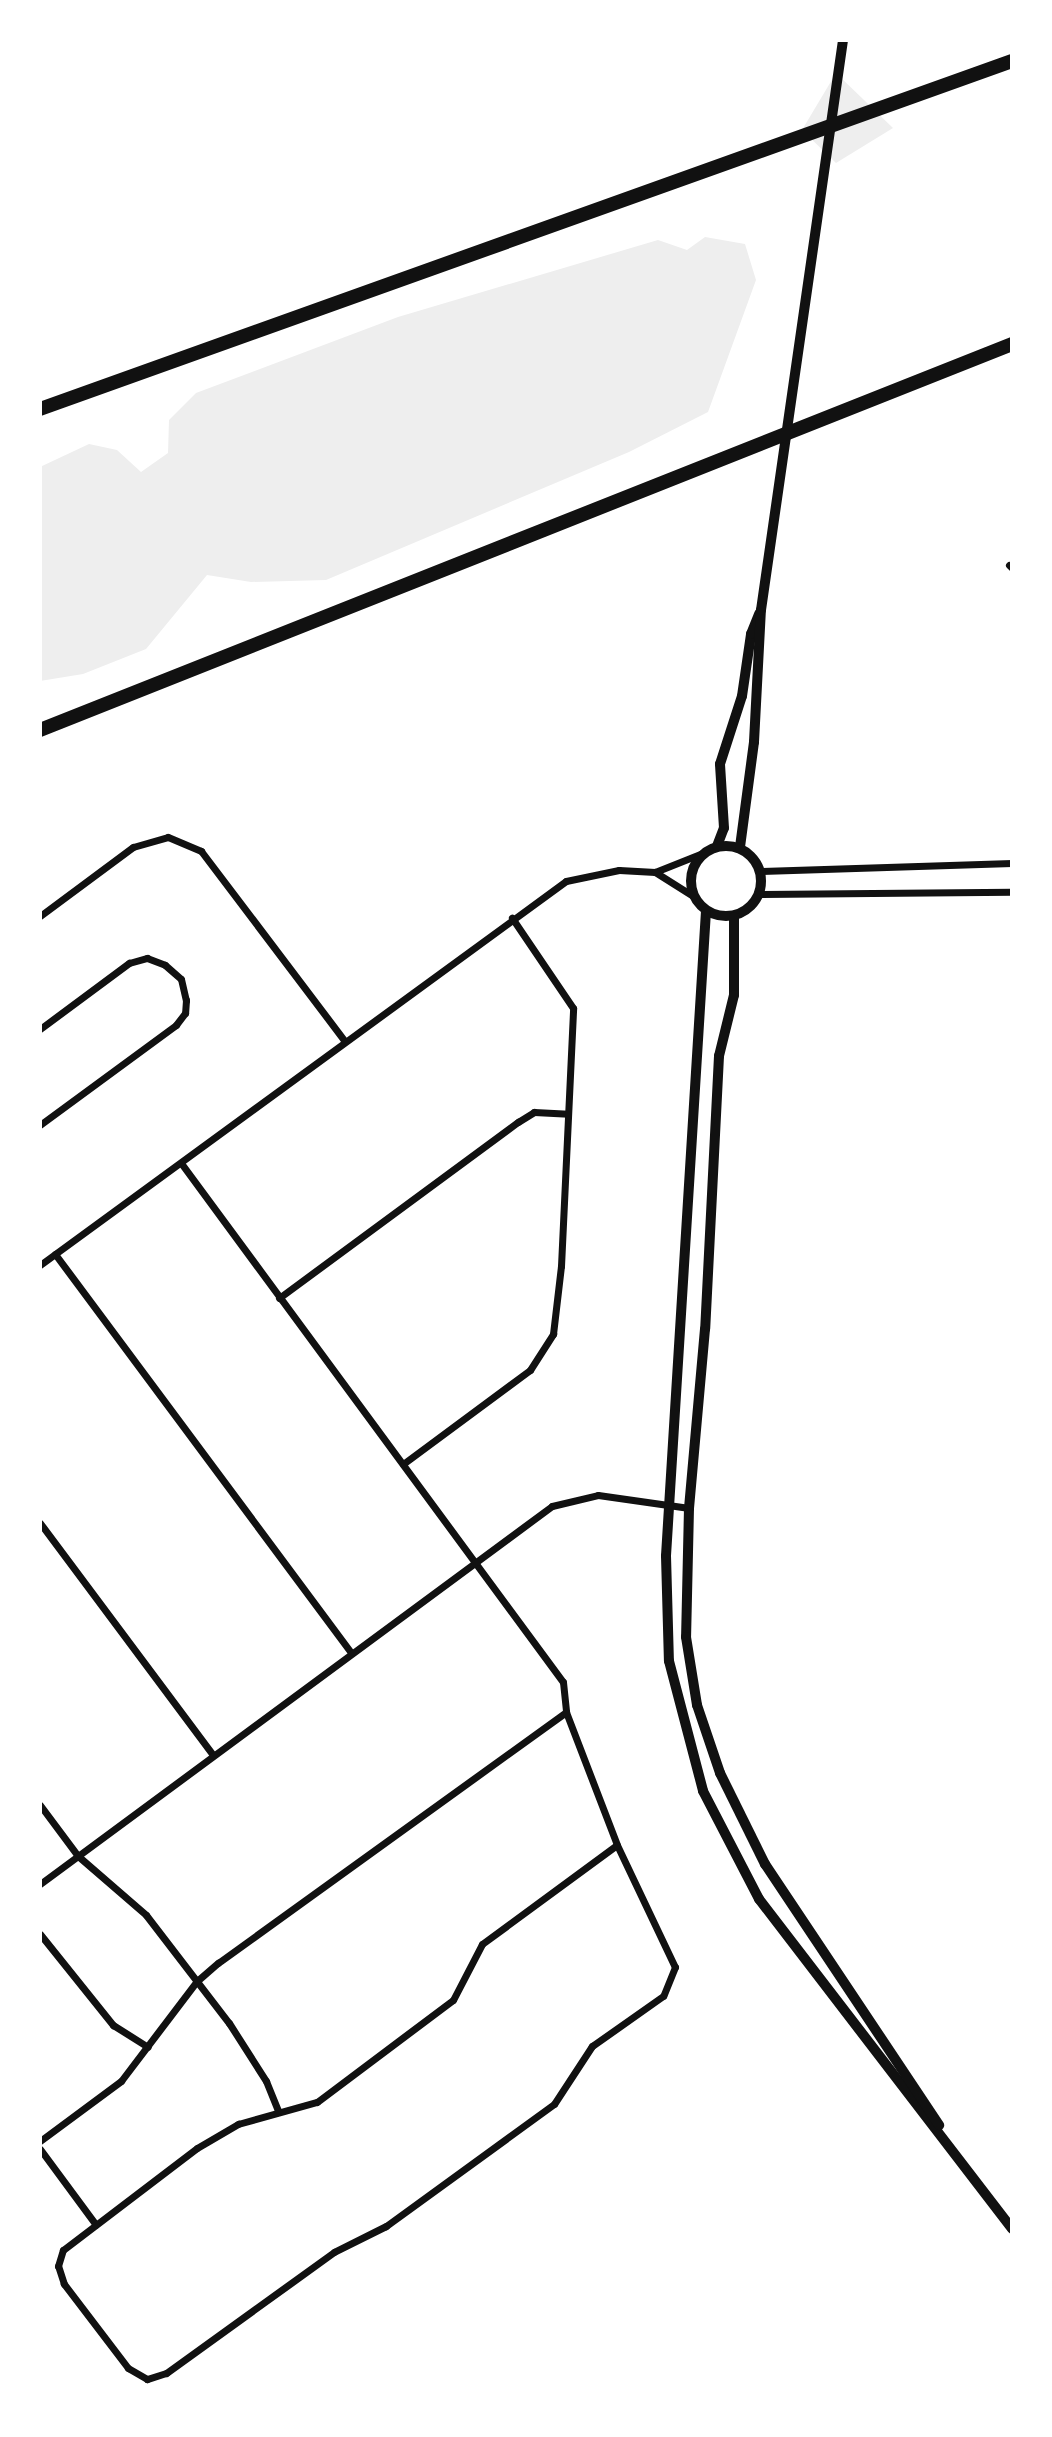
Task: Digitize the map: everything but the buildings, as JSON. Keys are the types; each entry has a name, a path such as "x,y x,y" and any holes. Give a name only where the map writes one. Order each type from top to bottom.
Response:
{"highway":[{"path":"40,409 1012,61"},
{"path":"40,730 1012,344"}],"street":[{"path":"759,894 760,871 740,847 754,742 761,610 802,344 816,215 843,45"},
{"path":"717,846 724,828 720,764 742,696 751,634 761,610"},
{"path":"40,916 133,847 168,837 201,851 344,1040"},
{"path":"40,1265 544,893 589,873 655,872 717,846 740,847"},
{"path":"693,896 691,873 703,853"},
{"path":"760,871 1012,863"},
{"path":"655,872 693,896 706,911 734,917"},
{"path":"959,2158 900,2062 765,1864 720,1773 697,1704 686,1637 689,1508 705,1329 719,1056 734,995 734,917 759,894 1012,892"},
{"path":"706,911 707,950 669,1505 665,1609 669,1661 703,1791 759,1899 878,2059 959,2158 1012,2229"},
{"path":"403,1464 530,1370 553,1334 561,1266 573,1008 512,918"},
{"path":"40,1029 129,963 146,958 165,965 181,979 187,1000 185,1013 176,1025 40,1125"},
{"path":"279,1298 518,1122 534,1112 568,1114"},
{"path":"181,1163 563,1682 566,1712 617,1845 676,1967 672,1983 663,1996 592,2046 554,2104 543,2113 386,2226 334,2252 166,2373 147,2379 128,2368 64,2284 58,2266 63,2250 197,2148 238,2124 278,2111 313,2105 453,2000 482,1944 617,1845"},
{"path":"55,1254 351,1653"},
{"path":"40,1884 473,1561 552,1506 578,1497 598,1495 689,1508"},
{"path":"40,1523 213,1755"},
{"path":"40,2141 121,2081 197,1981 566,1712"},
{"path":"40,1805 78,1856 146,1915 197,1981 258,2069 278,2111"},
{"path":"40,1934 113,2025 148,2047"},
{"path":"40,2149 96,2225"}],"shaded area":[{"path":"836,73 893,128 836,163 802,130"},
{"path":"705,237 745,244 756,280 708,412 629,452 326,580 251,582 207,575 146,649 83,674 40,681 40,467 89,444 117,450 141,472 168,453 169,420 196,393 398,317 658,240 687,250"}]}
